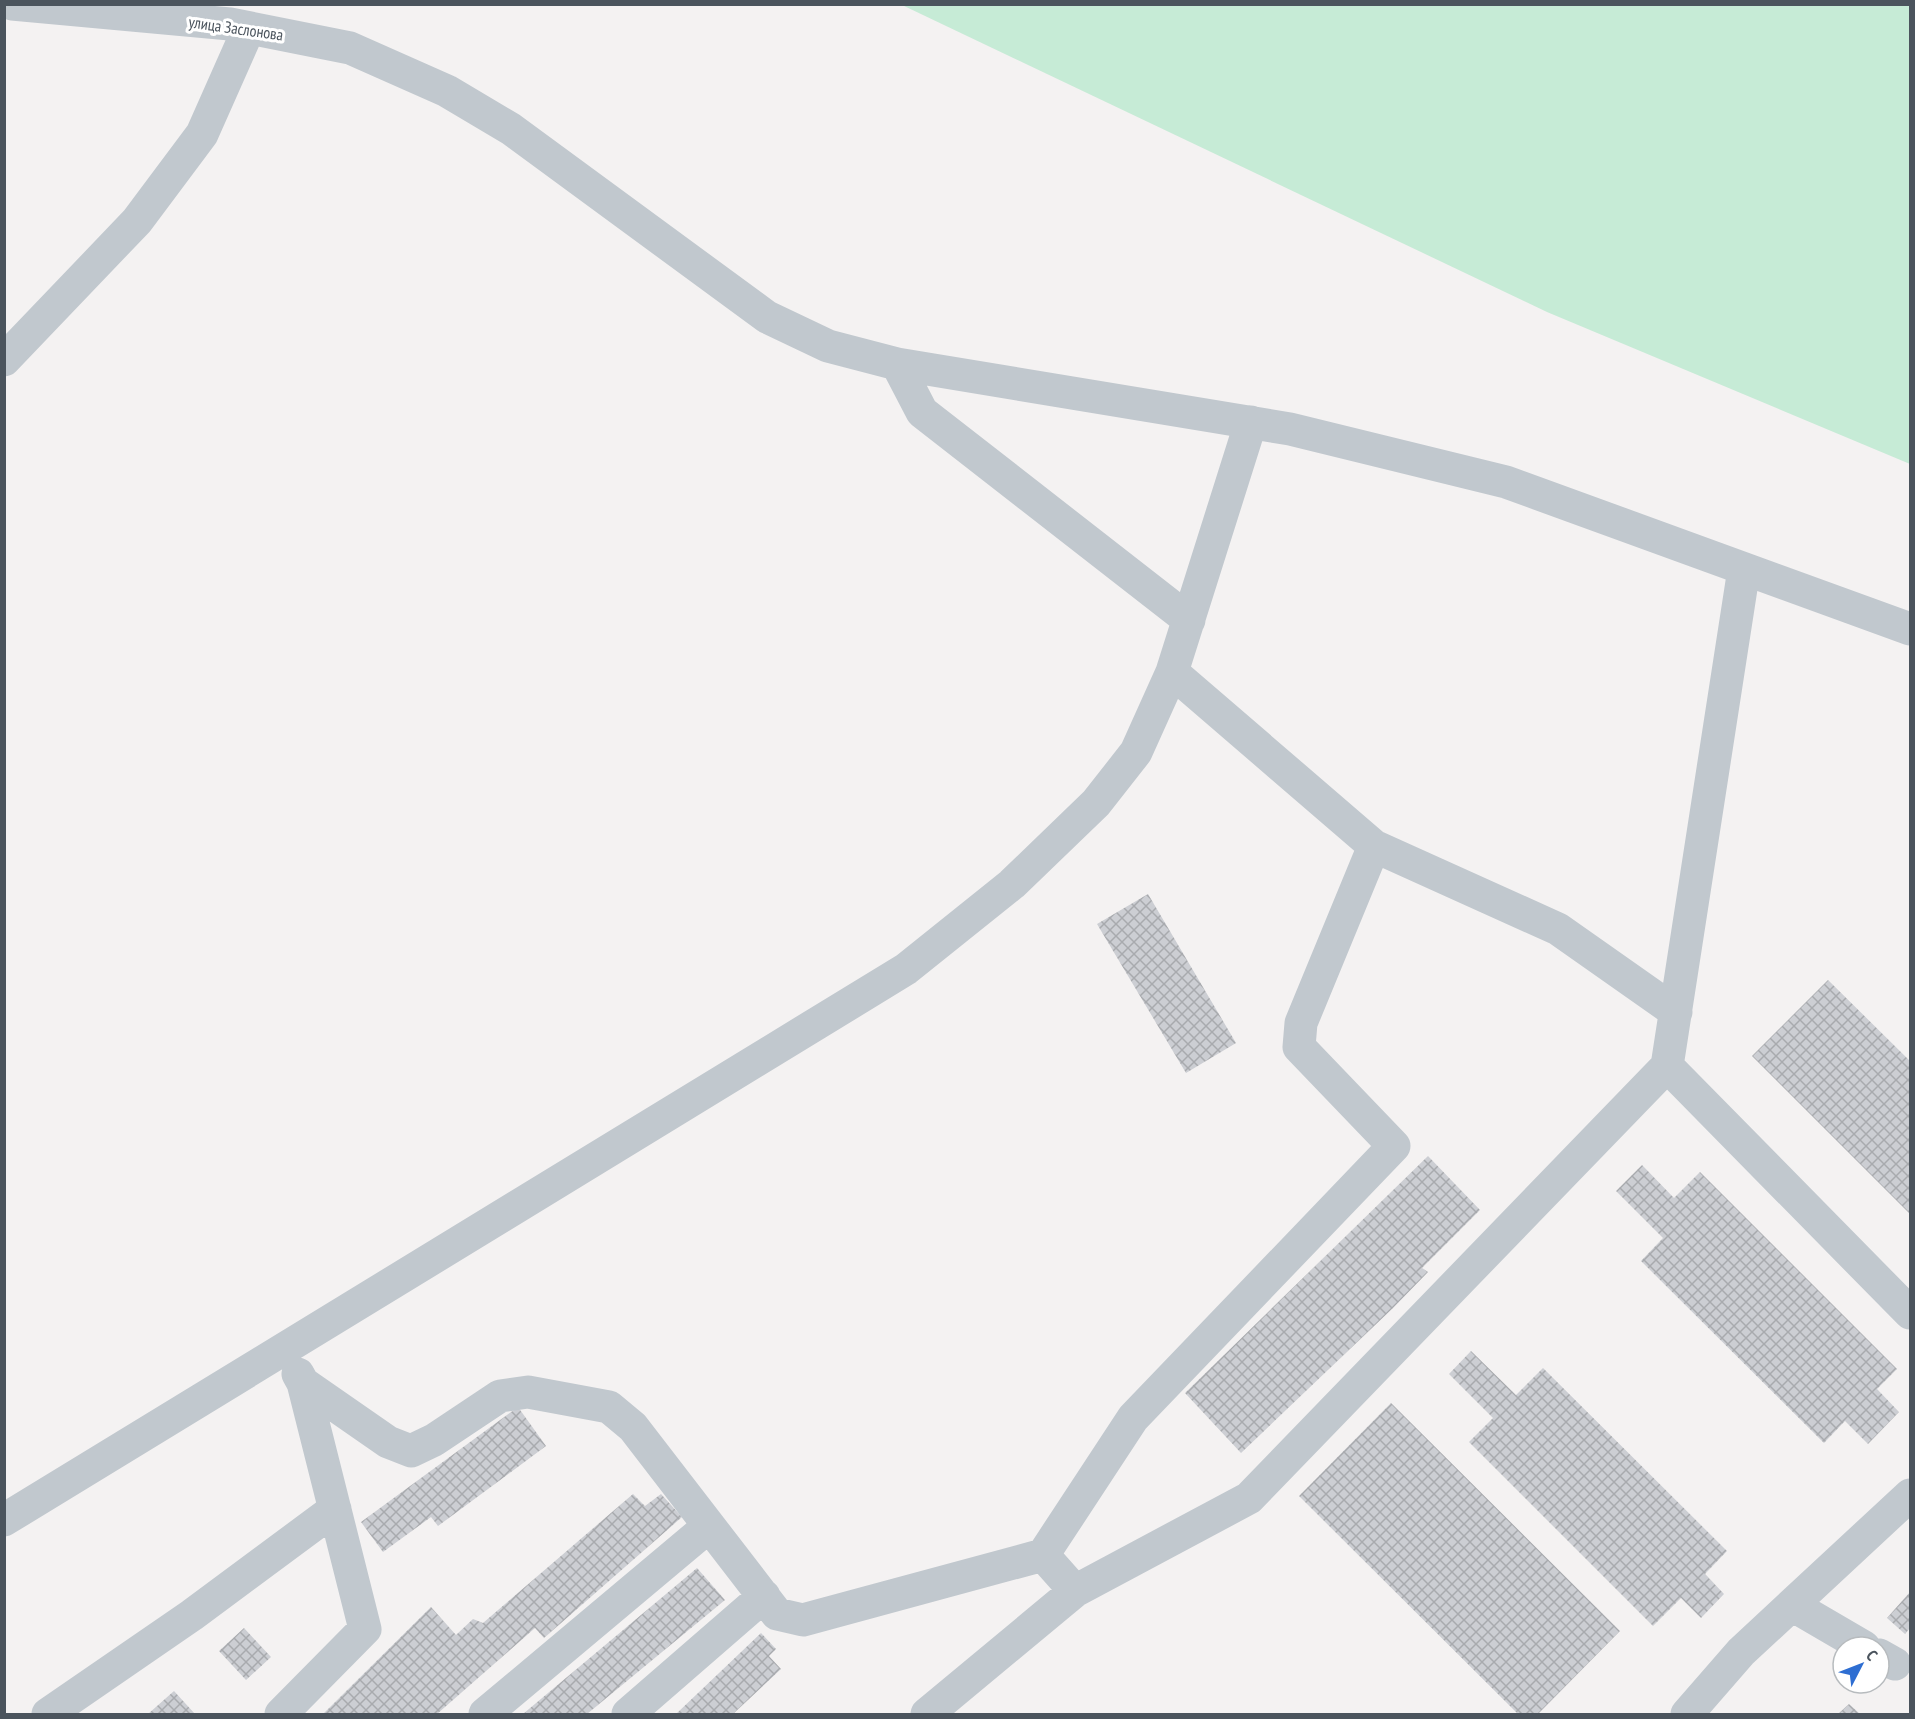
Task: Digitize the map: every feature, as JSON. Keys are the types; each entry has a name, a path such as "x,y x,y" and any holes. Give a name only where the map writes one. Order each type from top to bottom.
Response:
{"street":[{"name":"улица Заслонова","path":"12,4 249,28 350,48 447,91 511,129 767,317 828,346 897,364 1290,429 1506,482 1911,629"},
{"path":"4,360 137,221 202,134 249,28"},
{"path":"897,364 922,412 1189,620"},
{"path":"4,1520 906,969 1012,884 1096,803 1136,752 1172,672 1251,422"},
{"path":"927,1714 1075,1591 1249,1498 1667,1066 1744,569"},
{"path":"1172,672 1374,846 1558,929 1676,1012"},
{"path":"303,1383 388,1442 411,1450 434,1440 500,1396 528,1392 609,1407 633,1427 777,1614 803,1620 1043,1555 1133,1418 1394,1146 1299,1047 1301,1023 1374,846"},
{"path":"1667,1066 1911,1313"},
{"path":"281,1714 365,1629 303,1383 282,1350"},
{"path":"1688,1714 1741,1652 1911,1495"},
{"path":"48,1714 192,1615 335,1509"},
{"path":"485,1714 709,1526"},
{"path":"1043,1555 1075,1591"},
{"path":"628,1714 764,1596"},
{"path":"1792,1605 1843,1635"}],"green space":[{"path":"902,5 1910,5 1910,464 1547,312"}],"building":[{"path":"1148,894 1236,1043 1186,1073 1097,924"},
{"path":"1828,980 1910,1061 1910,1214 1752,1056"},
{"path":"1428,1156 1480,1210 1422,1268 1428,1272 1393,1308 1241,1453 1185,1393"},
{"path":"1642,1165 1674,1198 1700,1172 1897,1369 1877,1389 1899,1412 1868,1444 1845,1421 1824,1443 1641,1261 1663,1238 1616,1191"},
{"path":"1471,1351 1516,1395 1543,1368 1727,1551 1705,1574 1724,1594 1701,1618 1681,1598 1653,1626 1469,1442 1493,1418 1449,1374"},
{"path":"1391,1403 1620,1631 1538,1714 1518,1714 1299,1496"},
{"path":"518,1407 546,1446 438,1526 431,1517 383,1552 361,1522"},
{"path":"633,1494 645,1506 661,1494 682,1517 544,1638 535,1628 437,1714 323,1714 431,1607 456,1635 473,1619 483,1623"},
{"path":"697,1568 725,1600 587,1714 523,1714"},
{"path":"1910,1592 1910,1628 1905,1634 1887,1618"},
{"path":"244,1628 271,1657 246,1680 219,1651"},
{"path":"761,1633 776,1649 769,1656 781,1669 733,1714 676,1714"},
{"path":"174,1691 195,1714 148,1714"},
{"path":"1849,1704 1860,1714 1838,1714"}]}
